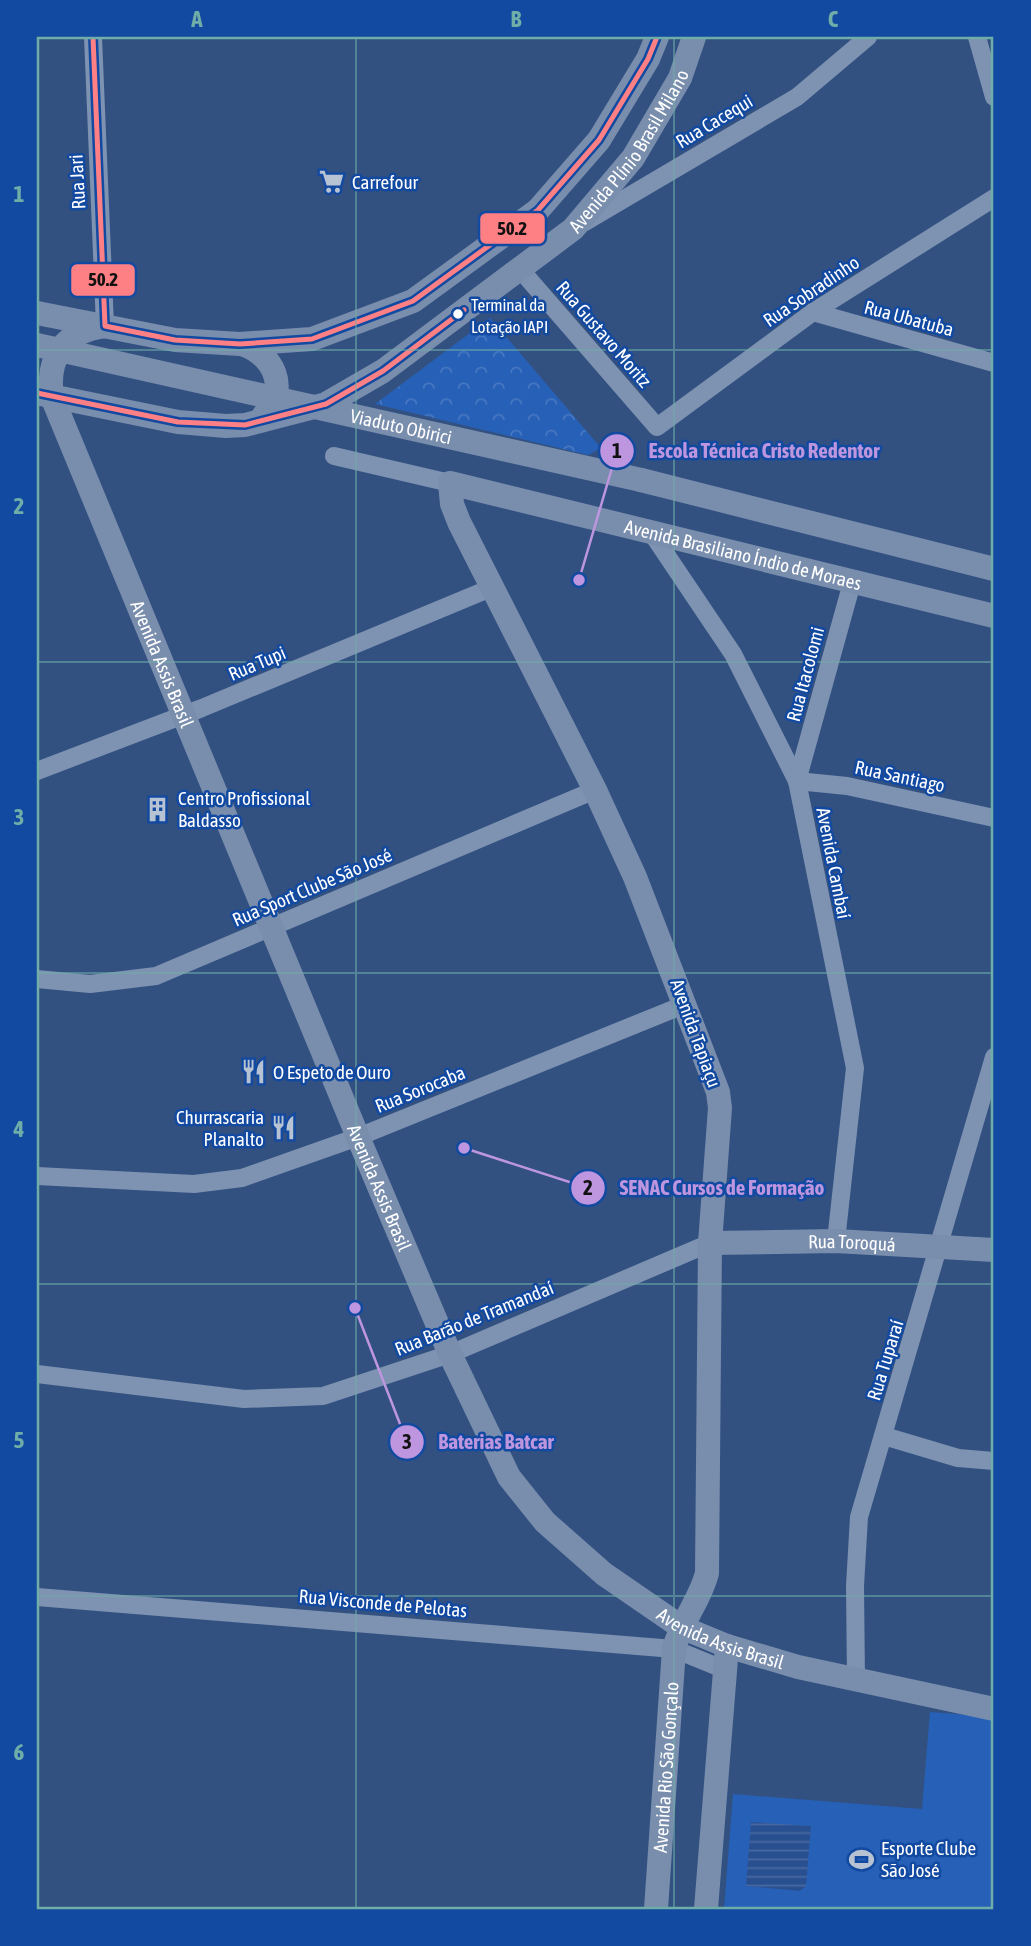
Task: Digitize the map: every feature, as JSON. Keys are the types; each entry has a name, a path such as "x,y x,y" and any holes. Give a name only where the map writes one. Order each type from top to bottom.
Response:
{"main road":[{"name":"Avenida Plínio Brasil Milano","path":"105,326 176,341 240,344 312,339 413,301 538,210 599,140 648,59 656,37"},
{"name":"Avenida Plínio Brasil Milano","path":"44,395 178,422 245,425 326,404 383,371 573,229 633,158 680,78 694,37"},
{"path":"37,313 105,326"},
{"path":"44,395 52,361 61,347 73,335 105,326"},
{"path":"240,344 263,354 271,364 277,389 267,412 245,425"},
{"name":"Viaduto Obirici","path":"37,345 641,480 994,569"},
{"name":"Avenida Assis Brasil","path":"44,395 183,716 450,1354 509,1478 545,1522 677,1638 725,1657 856,1680 994,1709"},
{"name":"Avenida Brasiliano Índio de Moraes","path":"450,483 649,529 994,616"},
{"name":"Avenida Tapiaçu","path":"450,483 458,522 595,790 686,1004 718,1092 720,1108 710,1243 706,1573 698,1602 677,1638"},
{"name":"Rua Toroquá","path":"710,1243 836,1241 994,1250"},
{"name":"Avenida Rio São Gonçalo","path":"656,1909 677,1638"},
{"path":"706,1909 725,1657"}],"street":[{"name":"Rua Jari","path":"93,37 105,326"},
{"name":"Rua Cacequi","path":"573,229 797,97 868,37"},
{"path":"977,37 994,97"},
{"name":"Rua Sobradinho","path":"657,427 813,312 994,198"},
{"name":"Rua Gustavo Moritz","path":"519,268 657,427"},
{"name":"Rua Ubatuba","path":"813,312 994,363"},
{"path":"334,456 450,483"},
{"name":"Avenida Cambaí","path":"649,529 733,654 797,781 855,1068 836,1241"},
{"name":"Rua Itacolomi","path":"797,781 853,579"},
{"name":"Rua Tupi","path":"37,771 183,716 491,588"},
{"name":"Rua Santiago","path":"797,781 847,786 994,818"},
{"name":"Rua Sport Clube São José","path":"37,979 90,984 156,976 595,790"},
{"name":"Rua Sorocaba","path":"37,1176 217,1183 242,1178 358,1137 686,1004"},
{"name":"Rua Tuparaí","path":"856,1680 855,1586 859,1517 994,1057"},
{"name":"Rua Barão de Tramandaí","path":"37,1374 244,1399 304,1399 323,1396 450,1354 710,1243"},
{"path":"884,1436 958,1458 994,1461"},
{"name":"Rua Visconde de Pelotas","path":"37,1597 677,1638"}],"green space":[{"path":"490,318 601,448 588,455 375,404"},
{"name":"Esporte Clube São José","path":"930,1712 994,1717 994,1909 724,1909 733,1794 922,1809"}],"shaded area":[{"path":"751,1822 811,1826 806,1886 800,1891 746,1886"}],"transit line":[{"name":"50.2","path":"93,37 105,326 175,340 240,344 312,339 413,301 538,210 599,140 648,59 657,37"},
{"name":"50.2","path":"37,393 178,422 245,425 326,404 383,371 464,310"}],"place":[{"name":"Carrefour","path":"332,182"},
{"name":"Terminal da Lotação IAPI","path":"458,314"},
{"name":"Escola Técnica Cristo Redentor","path":"579,580"},
{"name":"Centro Profissional Baldasso","path":"158,809"},
{"name":"O Espeto de Ouro","path":"253,1072"},
{"name":"Churrascaria Planalto","path":"284,1128"},
{"name":"SENAC Cursos de Formação","path":"464,1148"},
{"name":"Baterias Batcar","path":"355,1308"},
{"name":"Esporte Clube São José","path":"861,1859"}]}
